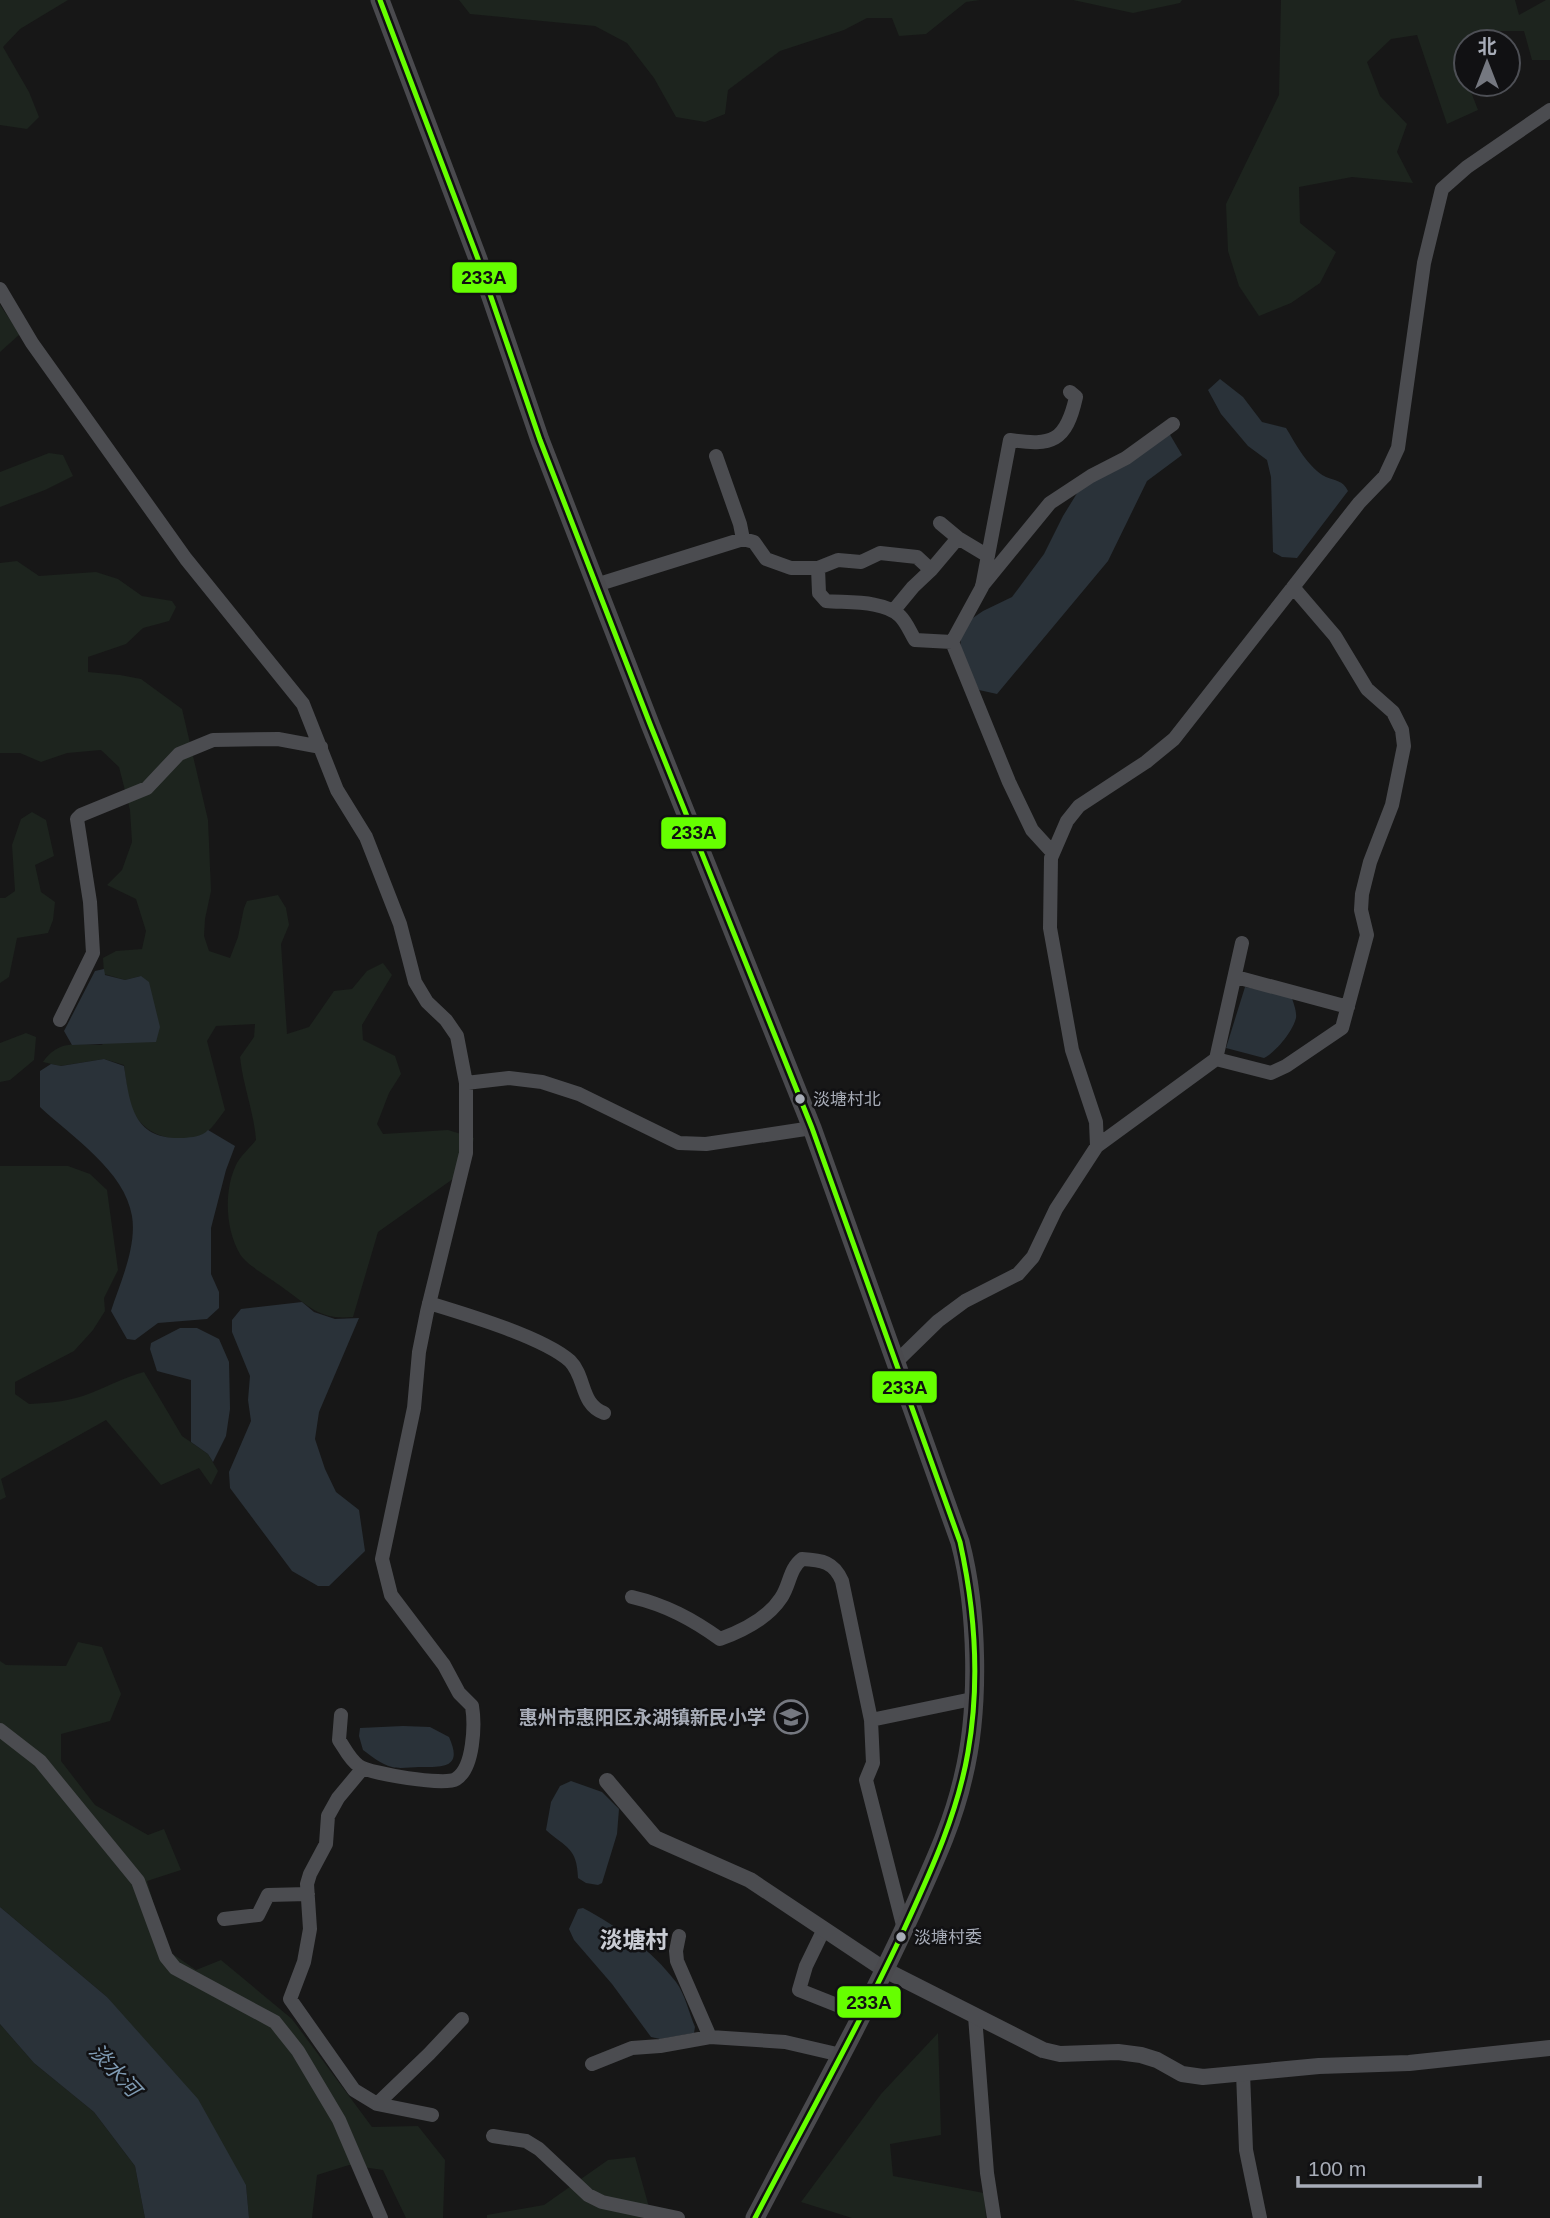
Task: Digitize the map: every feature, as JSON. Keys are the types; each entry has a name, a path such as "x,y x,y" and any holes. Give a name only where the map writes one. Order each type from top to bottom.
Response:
{"main road":[{"path":"380,0 478,259 540,440 812,1128 963,1553 972,1615 972,1699 969,1748 957,1801 937,1856 886,1970 755,2218"}],"street":[{"path":"1097,1146 1096,1122 1072,1050 1050,928 1053,853 1067,821 1079,806 1174,740 1392,465 1398,448 1423,262 1442,189 1467,167 1550,110"},
{"path":"0,289 32,343 186,559 303,704 337,790 366,836 400,923 415,982 427,1002 446,1020 457,1036 466,1083 466,1153 429,1303 419,1352 412,1421 382,1559 391,1595 444,1665 459,1693 472,1706 473,1740 465,1765 459,1777 454,1780 419,1780 374,1772 363,1768 351,1758 339,1740 341,1714"},
{"path":"982,587 1010,440 1039,444 1059,435 1068,425 1073,412 1076,397 1070,392"},
{"path":"952,642 982,587 1050,503 1091,476 1126,458 1173,424"},
{"path":"716,456 743,539"},
{"path":"940,523 958,538 988,556"},
{"path":"894,610 958,538"},
{"path":"596,585 743,539 754,542 766,559 776,565 791,568 818,568 838,561 862,562 880,553 918,557 931,570"},
{"path":"818,568 819,593 826,601 894,610 915,640 952,642"},
{"path":"1216,1059 1271,1073 1286,1066 1342,1028 1367,936 1361,910 1362,894 1370,862 1392,805 1404,746 1402,730 1393,712 1367,689 1335,636 1293,587"},
{"path":"952,642 1020,806 1032,830 1053,853"},
{"path":"60,1020 93,953 90,902 77,819 147,788 179,754 213,740 278,739 321,747"},
{"path":"896,1362 939,1321 965,1301 1018,1274 1033,1257 1056,1209 1097,1146 1216,1059 1242,943"},
{"path":"1236,977 1348,1007"},
{"path":"466,1083 509,1078 542,1082 579,1094 680,1143 706,1144 812,1128"},
{"path":"429,1303 477,1318 556,1351 571,1363 583,1394 596,1410 604,1413"},
{"path":"632,1597 658,1603 689,1617 720,1639 736,1634 768,1613 781,1598 795,1565 802,1559 820,1560 837,1570 842,1581 871,1720 873,1763 866,1780 904,1928"},
{"path":"871,1720 972,1699"},
{"path":"0,1730 40,1761 138,1881 166,1957 175,1968 275,2022 298,2051 339,2120 381,2218"},
{"path":"363,1768 338,1798 328,1816 326,1844 310,1874 307,1894 310,1929 304,1962 290,1999 354,2090 377,2104 432,2115"},
{"path":"607,1782 655,1838 750,1880 886,1970 1051,2053 1141,2054 1191,2076 1319,2066 1409,2063 1550,2048"},
{"path":"224,1919 258,1915 268,1895 279,1892 307,1894"},
{"path":"824,1929 806,1966 799,1990 862,2015"},
{"path":"679,1936 677,1961 710,2036"},
{"path":"975,2016 993,2218"},
{"path":"377,2104 462,2019"},
{"path":"592,2064 632,2048 660,2046 710,2036 785,2042 841,2055"},
{"path":"1243,2073 1246,2150 1260,2218"},
{"path":"493,2136 526,2141 539,2149 588,2195 602,2202 678,2218"}],"shaded area":[{"path":"0,0 68,0 20,29 3,47 29,92 39,117 27,129 0,125"},
{"path":"459,0 980,0 966,2 926,34 899,36 892,18 867,18 844,30 780,51 728,90 725,114 705,122 676,117 654,78 627,43 595,26 470,14"},
{"path":"1073,0 1182,0 1180,3 1133,13"},
{"path":"1281,0 1515,0 1519,15 1550,0 1550,60 1532,60 1522,28 1452,28 1452,98 1473,98 1478,110 1447,124 1417,35 1391,39 1367,62 1380,96 1407,124 1397,152 1413,183 1352,177 1299,187 1300,223 1336,252 1320,283 1291,303 1259,316 1239,286 1228,251 1226,204 1279,95"},
{"path":"0,305 20,334 0,352"},
{"path":"49,453 63,455 73,476 0,507 0,472"},
{"path":"17,561 39,576 96,572 118,579 142,596 172,601 176,607 169,621 143,628 126,644 88,657 88,672 141,679 182,709 208,820 211,891 204,936 209,951 230,958 247,901 278,895 286,908 289,925 281,944 287,1034 309,1027 334,991 352,989 367,971 383,963 392,975 362,1025 363,1040 395,1056 401,1074 389,1093 377,1124 383,1134 448,1130 474,1138 467,1169 378,1232 353,1317 324,1315 310,1307 248,1263 240,1254 231,1233 229,1186 240,1158 256,1140 240,1057 254,1037 255,1024 216,1026 207,1041 225,1110 209,1131 192,1138 162,1136 144,1126 130,1104 124,1065 104,1059 60,1066 43,1062 62,1047 77,1044 102,1045 141,976 125,980 104,974 103,958 116,951 142,949 146,931 136,899 107,885 122,870 132,842 130,810 119,767 101,750 67,753 41,762 20,753 0,753 0,563"},
{"path":"32,812 46,820 54,856 35,865 41,892 55,902 53,920 48,933 17,938 9,977 0,983 0,898 5,898 15,891 12,845 21,819"},
{"path":"26,1033 36,1037 34,1060 10,1080 0,1082 0,1043"},
{"path":"0,1166 68,1166 90,1174 107,1190 118,1270 104,1298 105,1311 93,1330 74,1351 15,1382 15,1394 29,1404 61,1401 83,1396 144,1372 182,1436 208,1454 218,1471 211,1485 199,1468 161,1485 106,1420 1,1479 6,1497 0,1500"},
{"path":"78,1642 102,1647 121,1694 110,1721 61,1734 61,1761 95,1805 148,1835 164,1829 181,1870 147,1881 167,1950 196,1970 221,1960 292,2019 372,2127 418,2126 445,2160 443,2218 406,2218 383,2170 349,2165 317,2175 312,2218 249,2218 246,2185 107,1997 0,1907 0,1661 6,1665 66,1666"},
{"path":"0,2024 34,2063 94,2112 135,2166 145,2218 0,2218"},
{"path":"938,2033 941,2135 890,2144 893,2176 984,2193 986,2218 852,2218 801,2202 881,2094"},
{"path":"635,2157 652,2218 487,2218 487,2215 544,2205 608,2160"}],"water":[{"path":"1220,379 1243,397 1262,422 1286,428 1314,468 1341,483 1348,491 1297,558 1282,557 1273,552 1271,477 1267,460 1248,446 1221,414 1208,390"},
{"path":"1169,433 1182,455 1147,481 1108,561 997,694 979,690 960,651 961,635 967,622 1012,597 1044,554 1079,490"},
{"path":"104,969 105,975 125,980 141,976 149,982 160,1027 156,1042 72,1045 64,1031 95,971"},
{"path":"1245,987 1291,995 1295,1006 1296,1018 1288,1035 1264,1058 1226,1048"},
{"path":"104,1059 124,1066 132,1106 144,1126 154,1133 183,1138 200,1135 208,1130 235,1146 211,1228 211,1274 219,1292 219,1308 207,1319 158,1323 135,1340 127,1339 111,1311 127,1265 132,1240 132,1216 127,1200 119,1184 95,1156 40,1107 40,1071 51,1064 61,1066"},
{"path":"302,1302 314,1312 335,1319 359,1318 319,1412 315,1439 336,1492 359,1510 365,1551 329,1586 318,1586 292,1571 230,1488 229,1472 251,1421 248,1400 250,1376 232,1332 232,1320 241,1309"},
{"path":"180,1328 197,1328 219,1339 229,1362 230,1409 226,1436 213,1462 208,1454 191,1442 191,1380 157,1371 150,1349 151,1343"},
{"path":"430,1727 449,1737 454,1755 449,1764 395,1768 380,1762 363,1750 360,1728"},
{"path":"571,1781 602,1792 619,1809 617,1834 602,1883 598,1885 578,1878 573,1854 546,1830 551,1802 560,1786"},
{"name":"淡水河","path":"0,1907 107,1997 198,2099 246,2185 249,2218 145,2218 135,2166 94,2112 34,2063 0,2024"},
{"path":"583,1908 633,1940 666,1970 682,1992 695,2027 694,2033 660,2039 651,2037 612,1984 574,1940 569,1929 578,1909"}],"transit line":[{"name":"233A","path":"380,0 478,259 540,440 650,724 812,1128 960,1542 965,1568 975,1673 972,1726 957,1800 931,1869 884,1972 755,2218"}],"place":[{"name":"淡塘村北","path":"800,1099"},
{"name":"惠州市惠阳区永湖镇新民小学","path":"791,1717"},
{"name":"淡塘村委","path":"901,1937"}],"district":[{"name":"淡塘村","path":"634,1940"}]}
